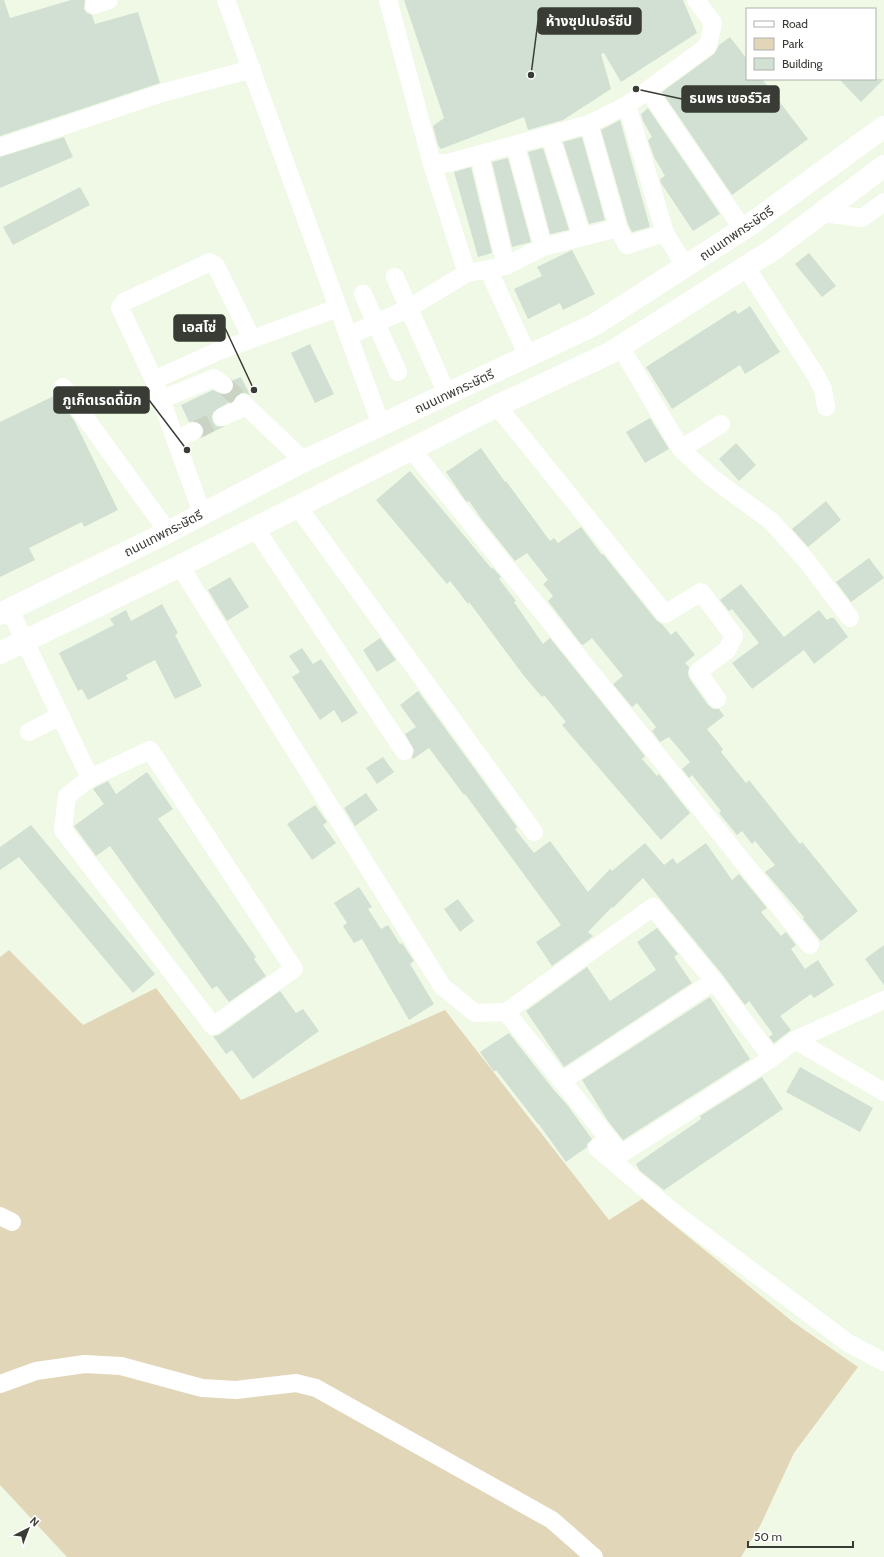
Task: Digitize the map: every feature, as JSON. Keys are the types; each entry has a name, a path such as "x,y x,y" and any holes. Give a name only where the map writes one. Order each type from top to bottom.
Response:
{"main road":[{"name":"ถนนเทพกระษัตรี","path":"5,612 168,532 304,461 594,325 743,229 884,127"},
{"path":"0,653 180,566 497,406 610,353 774,249 884,166"}],"street":[{"path":"226,0 381,425"},
{"path":"388,0 432,164 467,272"},
{"path":"432,164 448,163 589,124 627,105 708,46 713,23 696,0"},
{"path":"0,147 162,93 252,70"},
{"path":"648,90 743,229"},
{"path":"627,105 665,233 685,266"},
{"path":"589,124 618,228 627,245 665,233"},
{"path":"550,135 582,237"},
{"path":"515,145 543,247"},
{"path":"479,154 506,266"},
{"path":"823,213 862,218 884,202"},
{"path":"348,336 409,308 467,272 506,266 543,247 618,228"},
{"path":"202,513 154,380 120,308 124,302 210,262 216,266 252,339"},
{"path":"746,267 815,374 823,389 826,407"},
{"path":"488,269 528,356"},
{"path":"395,277 447,394"},
{"path":"363,294 375,324 398,372"},
{"path":"154,380 216,352 338,308"},
{"path":"620,346 681,449 711,477 771,522 806,560 850,618"},
{"path":"160,400 214,378 224,385"},
{"path":"63,387 168,532"},
{"path":"222,417 245,404 304,461"},
{"path":"497,406 665,614 701,592 734,636 727,650 698,672 717,699"},
{"path":"681,449 721,424"},
{"path":"175,439 194,430"},
{"path":"412,450 810,945"},
{"path":"298,507 534,832"},
{"path":"255,528 404,751"},
{"path":"180,566 442,986 475,1013 506,1012 653,907 714,981 772,1058"},
{"path":"5,612 24,642 90,778"},
{"path":"29,732 60,716"},
{"path":"150,750 294,969 213,1026 63,830 67,796 90,778 150,750"},
{"path":"562,1081 714,981"},
{"path":"506,1012 621,1154 772,1058 795,1040 884,1000"},
{"path":"795,1040 884,1092"},
{"path":"609,1139 597,1148 673,1212 848,1343 884,1362"},
{"path":"0,1384 36,1371 85,1364 121,1366 202,1388 236,1390 296,1383 316,1388 552,1520 594,1557"}],"green space":[{"path":"9,950 83,1025 156,988 241,1100 445,1010 609,1220 642,1199 793,1322 858,1367 794,1453 760,1526 741,1557 67,1557 0,1485 0,957"}],"building":[{"path":"0,0 4,0 10,18 71,0 85,0 84,9 87,13 92,15 95,24 138,12 160,83 0,136"},
{"path":"404,0 683,0 697,33 621,82 604,53 601,54 611,89 563,120 528,130 524,117 441,149 438,145 433,126 444,118"},
{"path":"730,37 746,58 746,80 763,80 808,139 732,195 662,92 714,54 719,45"},
{"path":"884,79 861,102 840,80"},
{"path":"648,108 720,214 693,231 661,183 660,179 665,176 654,157 648,140 652,137 643,121 641,114"},
{"path":"620,120 650,227 632,232 628,224 601,130"},
{"path":"64,137 73,157 0,188 0,157"},
{"path":"582,137 605,220 589,224 563,142"},
{"path":"543,148 569,230 550,234 528,152"},
{"path":"508,158 531,242 512,247 492,162"},
{"path":"471,167 492,253 478,257 454,172"},
{"path":"80,187 90,205 13,245 3,227"},
{"path":"572,250 595,294 563,310 560,303 528,319 514,289 542,276 537,267"},
{"path":"809,253 836,286 822,297 795,264"},
{"path":"750,306 780,352 745,374 740,365 672,409 646,367 735,310 738,314"},
{"path":"310,344 334,394 315,403 291,353"},
{"path":"241,377 250,395 240,393 235,396 233,400 214,411 212,416 213,422 216,426 223,427 203,437 204,432 201,423 196,421 189,422 181,405 213,390 223,395 229,394 234,386 233,380"},
{"path":"56,395 75,422 118,510 84,527 82,522 29,548 35,560 0,577 0,422"},
{"path":"650,418 669,449 645,463 626,432"},
{"path":"736,443 756,465 739,481 719,459"},
{"path":"481,448 550,541 554,538 558,543 581,527 602,555 603,554 657,621 662,624 671,635 676,631 695,655 685,663 689,667 689,678 708,705 713,709 719,709 724,716 707,729 723,749 721,752 746,783 749,780 800,844 802,842 858,911 821,941 803,919 804,917 765,872 775,865 755,841 752,844 742,831 737,835 719,813 721,811 692,775 689,778 682,769 690,762 669,737 660,742 652,731 656,727 637,703 632,707 613,684 623,676 592,638 583,645 581,644 548,601 553,596 543,584 548,580 527,553 515,561 469,501 467,502 465,500 446,472"},
{"path":"410,471 492,569 493,568 501,577 499,579 516,601 514,602 543,644 550,638 645,756 642,759 657,776 659,774 690,813 661,840 562,725 566,722 544,695 542,697 524,676 469,602 468,604 450,581 447,584 376,500"},
{"path":"826,501 841,520 808,547 792,529"},
{"path":"869,558 884,578 851,602 836,582"},
{"path":"230,577 249,607 227,621 208,590"},
{"path":"741,584 784,637 819,610 827,620 834,618 848,637 814,664 804,650 752,689 732,663 759,643 732,609 729,611 720,600"},
{"path":"162,604 178,633 175,635 202,686 175,699 155,660 126,675 128,679 88,700 82,689 78,691 59,653 114,625 110,619 126,610 131,621"},
{"path":"380,638 396,660 377,672 363,650"},
{"path":"302,648 313,664 321,659 358,713 342,723 334,710 320,720 292,677 300,672 289,656"},
{"path":"418,691 517,827 515,829 534,853 550,841 588,892 610,869 612,871 645,843 664,865 673,858 677,864 706,843 732,880 739,874 767,908 761,912 781,936 786,932 796,945 791,949 805,969 818,960 834,985 814,998 811,994 780,1016 791,1030 774,1043 769,1037 773,1034 749,1001 745,1005 722,974 643,878 588,932 593,936 552,966 536,942 561,925 465,794 464,795 429,748 413,759 412,757 414,750 405,734 416,727 400,705"},
{"path":"383,757 394,772 377,784 366,768"},
{"path":"147,772 173,809 158,819 256,957 254,959 266,976 229,1002 217,986 212,989 110,846 96,856 74,826 104,804 93,789 108,781 116,794"},
{"path":"366,793 378,810 355,826 344,808"},
{"path":"315,805 327,822 323,825 336,843 312,860 287,824"},
{"path":"31,825 155,974 133,993 19,857 0,870 0,847"},
{"path":"359,887 372,907 368,909 381,929 388,925 400,944 402,943 414,961 410,964 434,1004 409,1020 362,939 354,943 343,926 347,923 334,903"},
{"path":"458,899 474,921 460,932 444,909"},
{"path":"657,928 678,954 674,957 692,983 564,1067 526,1011 587,967 610,1001 656,970 637,942"},
{"path":"884,945 884,985 865,959"},
{"path":"280,991 296,1013 303,1009 319,1031 253,1079 232,1050 226,1054 213,1036 219,1035"},
{"path":"710,997 750,1059 623,1140 608,1121 582,1080"},
{"path":"509,1033 568,1106 592,1139 587,1144 587,1147 566,1162 538,1123 496,1070 494,1072 480,1052"},
{"path":"800,1067 873,1108 860,1132 786,1092"},
{"path":"762,1077 783,1109 664,1190 640,1171 636,1164 701,1119 700,1116"}],"tunnel":[{"path":"224,385 243,403"},
{"path":"194,431 222,417"}],"place":[{"name":"ห้างซุปเปอร์ชีป","path":"531,75"},
{"name":"ธนพร เซอร์วิส","path":"636,89"},
{"name":"เอสโซ่","path":"254,390"},
{"name":"ภูเก็ตเรดดี้มิก","path":"187,450"}]}
